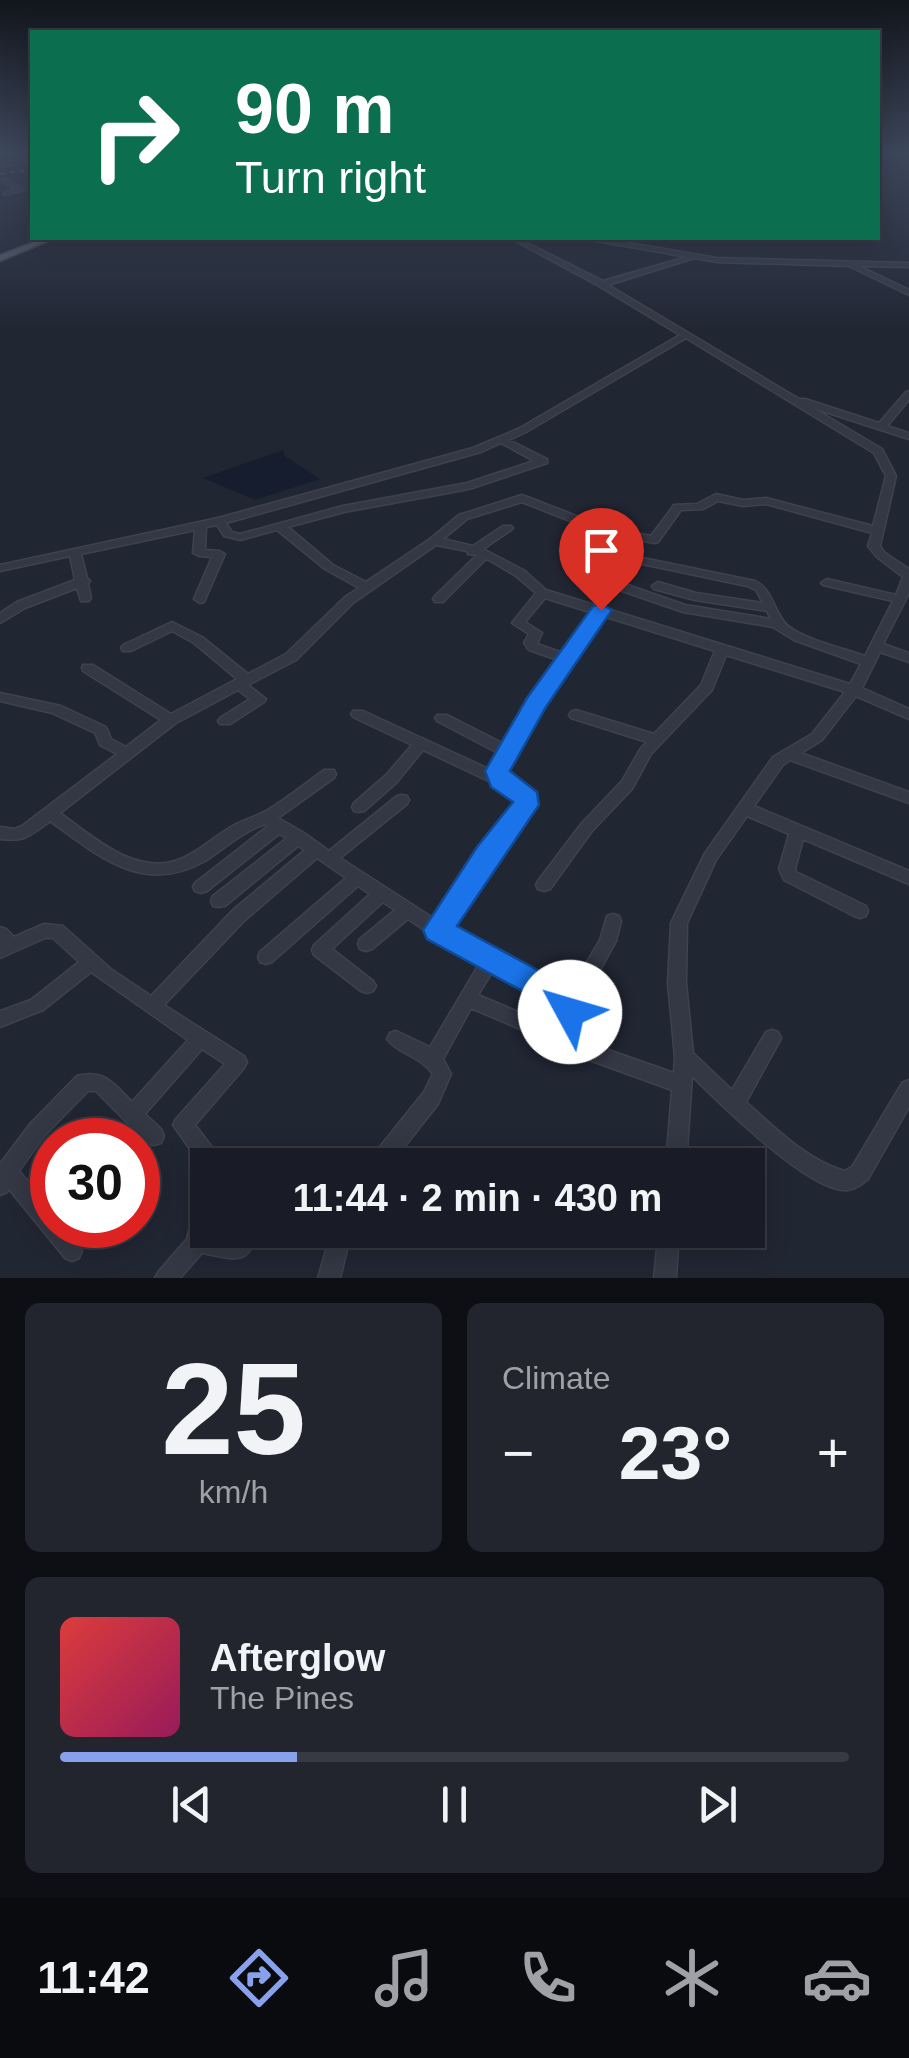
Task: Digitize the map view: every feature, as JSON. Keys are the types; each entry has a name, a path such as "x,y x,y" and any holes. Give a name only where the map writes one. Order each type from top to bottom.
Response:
{"main road":[{"path":"0,258 46,240"}],"street":[{"path":"516,240 602,284 878,452 892,476 876,551 906,566 909,577 899,600 854,690 817,737 778,761 710,856 678,924 677,983 684,1057 677,1148"},
{"path":"604,240 693,257 909,266"},
{"path":"602,284 693,257"},
{"path":"847,263 909,293"},
{"path":"0,568 220,521 387,477 502,440 686,335"},
{"path":"881,426 909,394"},
{"path":"790,398 909,436"},
{"path":"220,521 234,537 343,509 469,486 543,461 502,440"},
{"path":"1,834 26,830 172,720 292,657 366,587 463,517 522,498 602,530 648,540 659,538 678,507 699,507 716,497 744,503 766,501 878,532"},
{"path":"200,525 198,553 220,554 200,599"},
{"path":"278,526 329,567 366,587"},
{"path":"439,599 477,554 507,528"},
{"path":"434,541 525,575 542,593 854,690 909,714"},
{"path":"75,552 86,598"},
{"path":"780,626 757,585 632,559 621,560 606,582 684,608 780,626 798,637 868,662"},
{"path":"0,619 21,605 84,581"},
{"path":"826,583 899,600"},
{"path":"658,586 714,600 771,608"},
{"path":"542,593 519,624 535,631 533,647 566,658"},
{"path":"500,780 498,771 508,751 601,610"},
{"path":"127,648 172,626 198,640 258,699 225,721"},
{"path":"876,646 909,658"},
{"path":"544,885 587,827 627,785 656,740 707,687 722,649"},
{"path":"88,668 172,720"},
{"path":"0,697 78,716 102,730 106,742 126,753"},
{"path":"358,714 500,780 528,799 438,930"},
{"path":"576,716 656,740"},
{"path":"442,718 508,751"},
{"path":"358,806 391,779 421,743"},
{"path":"790,754 909,798"},
{"path":"201,888 329,774"},
{"path":"152,1006 254,902 402,800"},
{"path":"744,808 909,878"},
{"path":"51,814 114,856 142,869 164,872 179,870 230,836 274,822"},
{"path":"274,822 438,930 572,1004"},
{"path":"798,830 788,869 790,876 860,910"},
{"path":"219,901 299,838"},
{"path":"216,876 254,902"},
{"path":"266,957 357,877"},
{"path":"366,986 320,950 381,894"},
{"path":"366,944 406,910"},
{"path":"560,1038 572,1004 608,941 613,921"},
{"path":"4,943 56,931 90,963 238,1062 183,1125 200,1148"},
{"path":"433,1060 490,961"},
{"path":"0,1019 38,1004 90,963"},
{"path":"467,998 683,1085"},
{"path":"132,1115 193,1048 198,1036"},
{"path":"735,1104 772,1038"},
{"path":"391,1148 438,1086 442,1074 433,1060 396,1039"},
{"path":"684,1057 792,1153 842,1181 854,1179 862,1172 909,1090"},
{"path":"72,1251 4,1178 49,1112 84,1082 100,1083 135,1118"},
{"path":"166,1278 192,1248"},
{"path":"329,1278 337,1248"},
{"path":"665,1278 668,1248"}],"water":[{"path":"283,450 285,456 320,479 255,500 203,478"}],"route":[{"path":"570,1012 572,1004 566,1000 466,949 438,930 487,854 526,805 528,799 500,780 498,771 536,704 601,610"}]}
